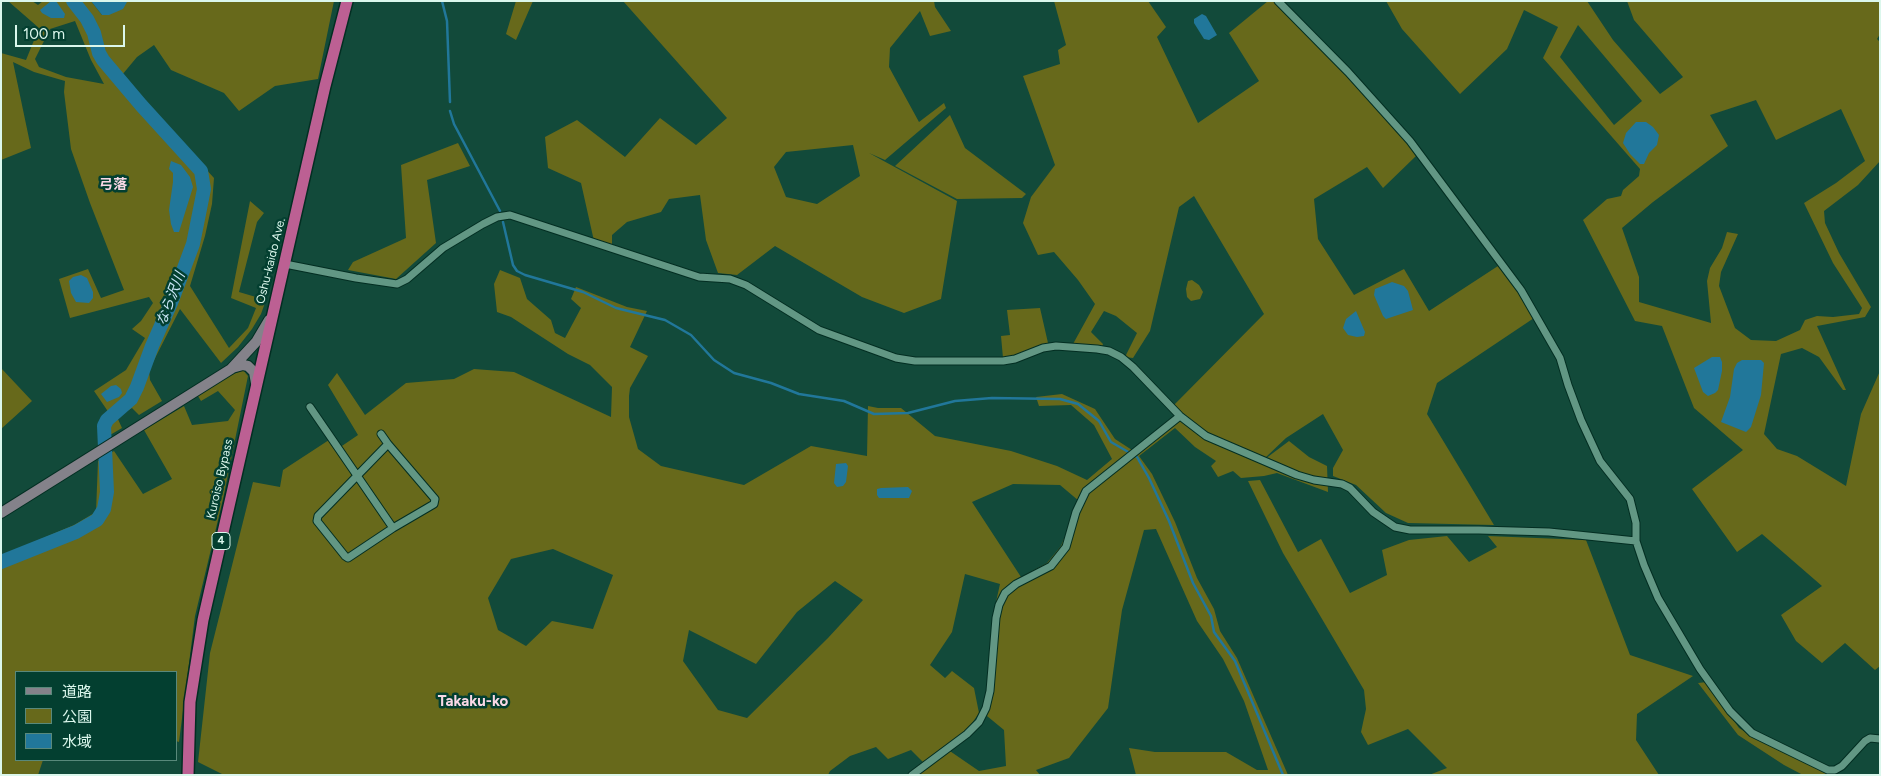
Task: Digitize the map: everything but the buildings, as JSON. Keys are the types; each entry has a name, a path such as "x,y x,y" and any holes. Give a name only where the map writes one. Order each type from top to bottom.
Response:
{"highway":[{"name":"Oshu-kaido Ave.","path":"274,310 325,86 347,1"},
{"name":"Kuroiso Bypass","path":"188,775 190,702 203,620 274,310"}],"main road":[{"name":"Oshu-kaido Ave.","path":"1,513 231,369 256,342 274,310"},
{"path":"231,369 243,365 248,366 254,372 256,383"}],"street":[{"path":"1278,1 1335,58 1410,141 1521,290 1560,358 1571,394 1600,461 1630,499 1636,524 1636,541 1658,598 1681,637 1730,711 1752,734 1820,767 1835,770 1842,766 1864,741 1870,738 1880,739"},
{"path":"285,264 397,284 407,279 443,248 483,224 498,217 510,216 699,277 730,279 746,285 819,330 896,358 915,361 1003,361 1016,359 1042,348 1056,346 1097,349 1109,352 1121,357 1180,416 1214,440 1297,475 1314,480 1342,484 1356,492 1373,512 1395,527 1410,530 1549,532 1636,541"},
{"path":"310,407 393,528"},
{"path":"912,775 957,743 979,722 990,691 998,604 1005,593 1016,584 1051,566 1066,547 1076,512 1086,491 1180,416"},
{"path":"380,434 435,499 434,504 348,558 344,556 317,521 318,516 388,444"}],"green space":[{"path":"8,1 32,1 38,5 43,1 91,1 102,15 126,1 334,1 318,79 275,86 239,111 224,93 171,70 154,45 137,57 122,75 214,178 212,204 205,236 190,286 229,348 248,328 256,308 231,298 250,201 264,213 257,222 239,292 266,300 261,314 252,329 238,347 221,363 180,309 149,370 150,380 162,401 139,415 132,408 117,417 122,428 110,435 110,422 107,410 94,391 126,370 145,338 132,329 141,321 153,303 149,297 70,318 59,279 88,269 101,298 124,290 71,149 64,92 65,81 34,72 13,62 31,148 1,160 1,53 26,60 39,28","holes":["75,21 91,60 104,84 66,77 39,67 35,59 50,29"]},
{"path":"516,1 533,1 516,40 506,34"},
{"path":"623,1 934,1 935,7 951,31 930,36 920,11 890,48 889,67 919,122 944,103 946,108 885,160 869,153 957,201 941,299 904,313 862,297 775,246 737,275 718,273 706,240 700,195 669,199 661,212 627,222 612,235 612,247 594,241 581,183 548,168 545,137 577,120 625,157 660,118 696,145 727,118","holes":["853,145 860,176 817,204 786,197 774,167 786,152"]},
{"path":"1054,1 1148,1 1166,27 1157,37 1198,123 1259,81 1229,33 1268,1 1273,1 1311,36 1405,139 1416,156 1383,188 1367,167 1314,199 1318,239 1354,295 1404,269 1429,311 1498,266 1519,291 1534,318 1437,383 1427,414 1494,525 1408,523 1386,513 1356,485 1333,476 1333,468 1343,450 1323,414 1286,438 1265,458 1208,433 1180,415 1173,406 1264,314 1194,196 1179,207 1150,331 1133,358 1125,357 1137,333 1116,316 1104,311 1091,332 1103,344 1102,347 1073,344 1095,304 1078,280 1054,252 1038,255 1023,223 1031,197 1055,165 1023,76 1060,64 1058,50 1066,45"},
{"path":"1386,1 1587,1 1613,40 1660,94 1683,77 1634,20 1627,1 1880,1 1880,34 1877,39 1880,42 1880,161 1858,185 1824,211 1825,223 1839,253 1871,307 1865,317 1817,326 1846,390 1843,390 1819,357 1802,348 1781,354 1764,434 1777,449 1797,456 1846,486 1861,414 1880,371 1880,666 1875,670 1845,643 1822,663 1796,641 1781,615 1822,586 1762,534 1737,552 1692,489 1743,450 1694,408 1662,326 1635,321 1583,220 1607,199 1621,196 1623,190 1639,176 1640,169 1543,58 1558,27 1524,10 1507,49 1460,94 1402,29","holes":["1578,25 1642,101 1614,125 1560,57","1756,100 1776,140 1841,109 1865,161 1836,183 1804,203 1833,263 1862,308 1859,314 1833,317 1817,316 1805,320 1800,330 1776,341 1751,340 1735,328 1719,286 1721,272 1738,234 1727,232 1722,248 1710,268 1707,281 1711,323 1639,302 1639,277 1622,228 1653,202 1728,146 1710,115"]},
{"path":"950,115 965,148 1026,194 1022,198 957,199 895,166"},
{"path":"458,143 470,166 427,180 436,243 396,279 348,270 353,262 406,238 401,165"},
{"path":"500,270 520,278 527,299 551,320 555,333 565,338 581,308 571,299 576,287 627,307 647,311 630,347 648,356 630,388 629,396 629,417 638,449 661,466 744,485 811,446 867,456 868,406 901,408 935,436 1011,451 1057,466 1087,480 1112,459 1094,425 1071,405 1039,406 1036,397 1062,394 1095,409 1115,439 1132,450 1175,415 1208,434 1265,459 1289,441 1309,457 1327,466 1328,492 1277,473 1241,478 1233,471 1218,477 1211,466 1216,461 1195,447 1175,428 1139,456 1152,474 1175,522 1197,578 1214,609 1220,631 1237,658 1288,775 1136,775 1129,748 1155,752 1226,752 1257,770 1268,770 1244,701 1223,659 1197,621 1156,529 1144,530 1122,610 1108,708 1069,758 1036,770 1040,775 909,775 924,763 911,750 888,759 876,747 850,756 830,771 828,775 224,775 198,762 210,653 253,482 280,487 283,470 329,440 336,450 358,435 328,385 337,373 365,415 406,383 454,379 474,369 514,372 611,417 612,387 590,365 568,354 511,317 497,312 494,284","holes":["1013,484 1060,485 1079,501 1061,546 1047,563 1021,577 972,502","553,549 613,575 593,629 552,621 526,646 498,630 488,598 511,559","965,574 1000,584 996,602 987,716 1004,730 1006,766 979,771 944,747 966,732 979,713 974,688 952,671 945,678 930,665 952,632","835,581 863,600 828,638 747,718 718,710 683,661 689,630 756,664 797,612"]},
{"path":"1192,280 1199,285 1203,292 1200,299 1191,301 1187,297 1186,289 1188,281"},
{"path":"1040,308 1048,343 1015,356 1003,358 1001,336 1010,335 1007,310"},
{"path":"1,368 32,401 1,429"},
{"path":"243,370 248,376 223,499 195,616 179,742 178,671 15,671 15,761 43,761 38,775 1,775 1,556 74,525 96,512 98,461 114,451 143,494 172,479 144,430 184,406 192,425 228,421 235,410 218,391 201,401 198,396 229,376"},
{"path":"1260,480 1298,552 1321,539 1350,593 1387,575 1382,550 1409,540 1447,536 1469,562 1497,547 1488,536 1586,540 1630,655 1693,676 1637,714 1636,740 1659,775 1429,775 1447,768 1408,729 1368,745 1361,732 1366,709 1364,690 1283,553 1248,481"},
{"path":"1707,682 1739,728 1755,738 1830,775 1803,775 1738,735 1698,683"}],"water":[{"path":"51,1 56,1 65,14 64,18 51,18 42,13 40,10"},
{"path":"91,1 127,2 123,9 109,15 102,15"},
{"path":"1202,14 1206,16 1217,35 1209,40 1204,39 1194,23 1194,19"},
{"path":"1636,122 1646,122 1659,135 1657,145 1649,153 1644,164 1640,164 1630,154 1623,143 1626,133"},
{"path":"171,161 181,165 190,177 193,187 179,232 174,232 169,210 173,182 173,173 169,169"},
{"path":"81,275 87,278 93,292 93,298 89,303 76,302 71,293 69,281 73,277"},
{"path":"1392,282 1404,286 1408,291 1413,310 1386,319 1374,295 1375,289"},
{"path":"1356,311 1365,332 1364,336 1348,335 1343,328 1346,319"},
{"path":"1712,357 1720,357 1722,371 1718,390 1708,396 1703,392 1694,368"},
{"path":"1742,360 1761,360 1764,363 1761,395 1751,427 1746,432 1721,422 1730,397 1734,369 1737,363"},
{"path":"116,385 121,389 122,393 119,397 107,402 101,394 111,386"},
{"path":"846,463 848,466 846,482 843,486 837,487 834,483 836,464"},
{"path":"908,487 912,491 909,498 879,498 877,495 877,489"}],"waterway":[{"name":"なら沢川","path":"1,562 76,532 97,520 104,509 107,492 104,426 107,420 131,399 137,387 193,244 204,189 201,171 103,60 87,19 73,1"},
{"path":"442,1 447,21 450,102"},
{"path":"450,111 454,124 500,211"},
{"path":"503,222 513,265 517,271 583,292 616,308 665,320 691,335 714,360 734,373 771,383 799,394 844,401 874,414 908,413 955,401 992,398 1060,399 1078,404 1099,421 1111,442 1137,457 1149,478 1169,521 1193,583 1211,616 1214,632 1235,661 1283,775"}],"district":[{"name":"弓落","path":"113,185"},
{"name":"Takaku-ko","path":"473,702"}]}
